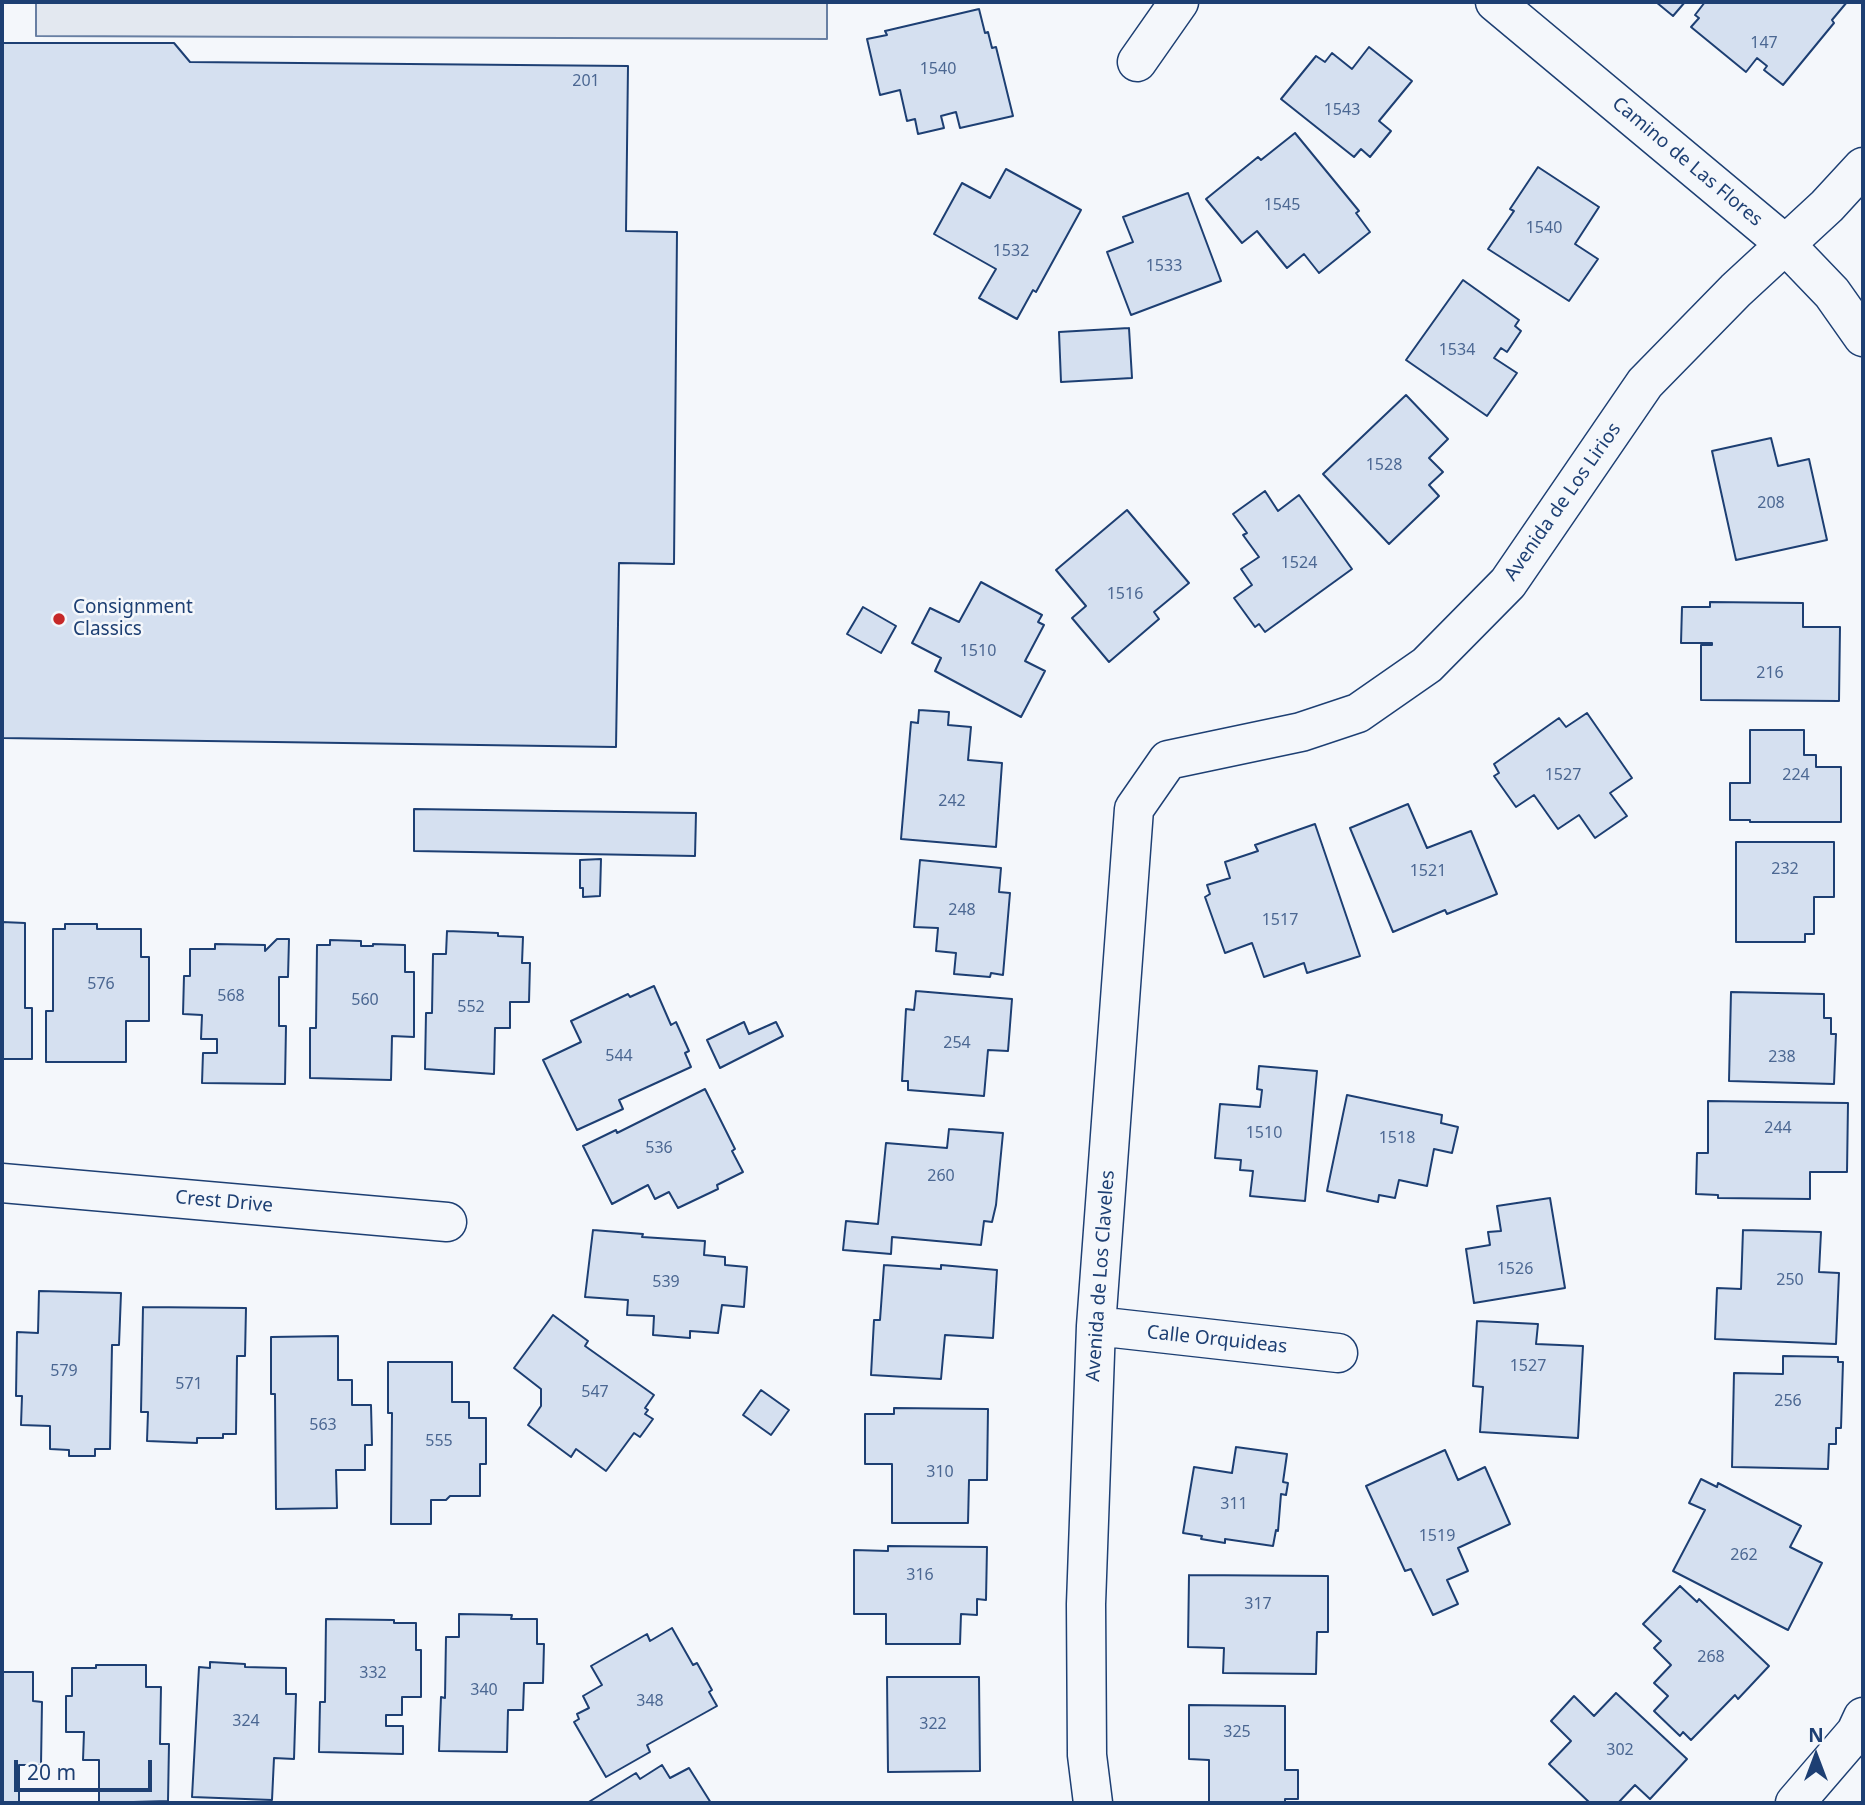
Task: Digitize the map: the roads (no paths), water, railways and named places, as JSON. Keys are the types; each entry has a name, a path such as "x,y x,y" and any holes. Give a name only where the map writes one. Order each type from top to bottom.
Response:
{"street":[{"path":"1138,62 1179,2"},
{"name":"Camino de Las Flores","path":"1495,2 1785,244 1832,293 1863,337"},
{"name":"Avenida de Los Lirios","path":"1168,760 1301,732 1358,713 1427,665 1508,583 1645,383 1736,290 1827,206 1863,167"},
{"name":"Avenida de Los Claveles","path":"1093,1803 1087,1755 1086,1604 1096,1326 1134,809 1168,760"},
{"name":"Crest Drive","path":"2,1183 447,1222"},
{"name":"Calle Orquideas","path":"1096,1326 1338,1353"},
{"path":"1795,1803 1856,1732 1863,1717"}],"place":[{"name":"Consignment Classics","path":"59,619"}]}
